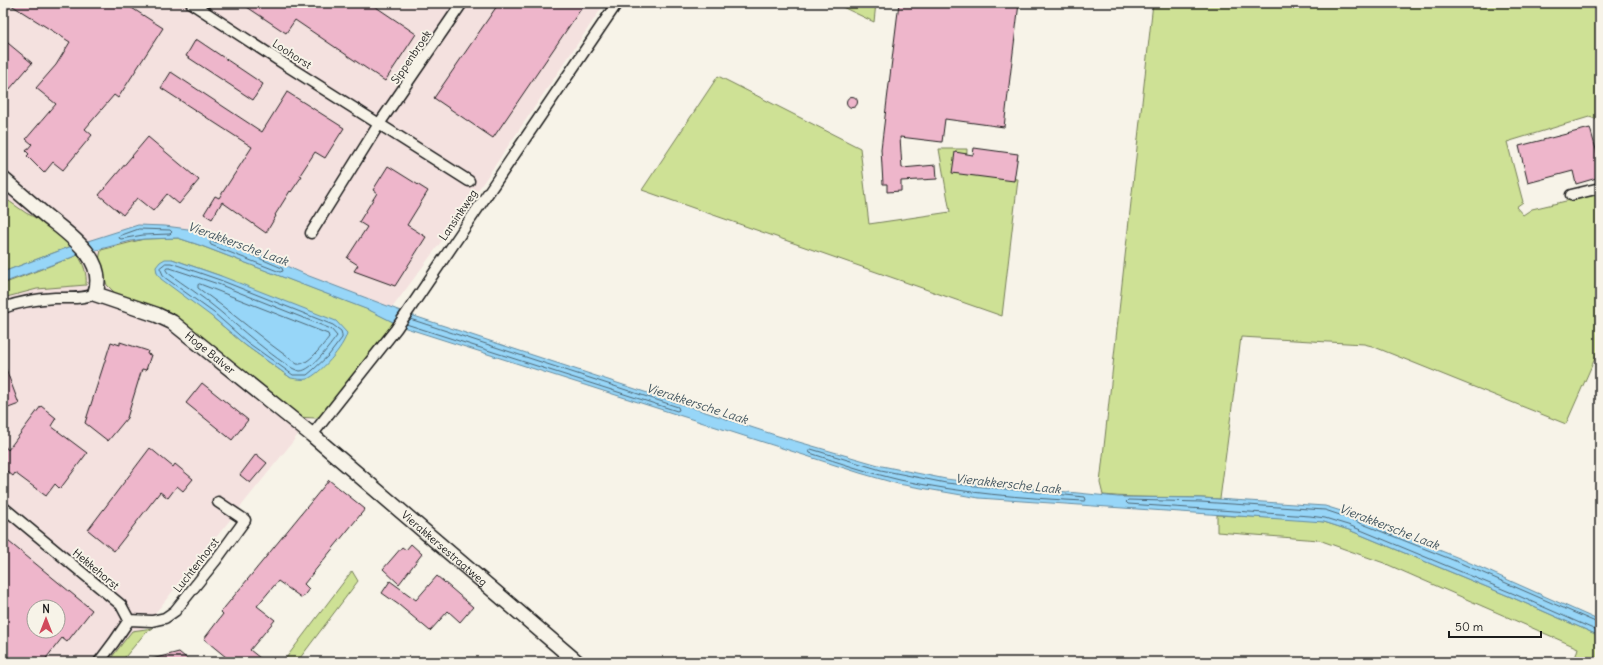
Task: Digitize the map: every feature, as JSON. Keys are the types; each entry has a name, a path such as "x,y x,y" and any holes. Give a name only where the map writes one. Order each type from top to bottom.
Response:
{"street":[{"name":"Loohorst","path":"191,3 469,181"},
{"name":"Sippenbroek","path":"379,124 462,3"},
{"name":"Lansinkweg","path":"312,436 396,329 617,3"},
{"path":"311,233 379,124"},
{"path":"3,179 45,215 74,237 90,257 98,274 99,284 95,294 83,298 53,298 16,303 3,308"},
{"path":"1571,195 1600,188"},
{"name":"Hoge Balver","path":"95,294 157,315 172,322 312,436"},
{"name":"Vierakkersestraatweg","path":"312,436 576,662"},
{"name":"Luchtenhorst","path":"129,620 152,621 165,618 175,611 216,560 245,520 218,502"},
{"name":"Hekkehorst","path":"3,507 121,605 129,620"},
{"path":"99,662 129,620"}],"shaded area":[{"path":"3,3 605,3 464,211 291,444 116,662 3,662"}],"green space":[{"path":"834,3 876,3 874,22"},
{"path":"1153,3 1600,3 1600,120 1589,117 1507,142 1523,202 1516,207 1523,215 1532,209 1600,193 1600,347 1566,424 1372,346 1364,344 1241,337 1220,499 1103,495 1100,483"},
{"path":"718,76 860,148 869,224 950,212 939,149 967,149 966,174 1018,179 1002,316 642,190"},
{"path":"3,197 26,213 44,222 72,246 3,272"},
{"path":"178,238 199,245 372,311 403,327 321,416 315,418 297,417 164,313 115,293 107,285 99,260 101,250 144,239","holes":["172,259 221,276 291,378 245,345 211,316"]},
{"path":"78,255 85,269 86,285 37,289 3,298 3,284"},
{"path":"1217,515 1310,520 1324,522 1349,530 1511,597 1600,636 1600,662 1574,662 1578,648 1384,563 1319,540 1217,532"},
{"path":"352,571 358,581 297,662 283,662"},
{"path":"153,628 145,633 121,662 108,662 132,631"}],"water":[{"path":"138,225 188,229 241,246 309,276 411,315 778,436 882,466 946,479 976,483 1118,497 1201,498 1325,506 1459,558 1600,621 1600,636 1511,597 1349,530 1324,522 979,498 898,484 403,327 371,311 178,238 131,241 78,255 3,283 3,272 72,246"},
{"path":"165,259 172,259 221,276 336,321 347,333 345,339 331,359 318,372 307,379 291,378 245,345 211,316 161,279 157,273 156,267"}],"building":[{"path":"8,3 124,3 163,28 118,98 114,95 85,129 92,135 63,170 53,162 44,173 27,156 29,154 26,151 32,144 26,139 56,104 36,88 56,65 70,42"},
{"path":"241,3 370,3 416,34 385,81 295,20 286,33"},
{"path":"499,3 585,3 493,138 434,98"},
{"path":"899,3 1019,3 1004,127 945,119 942,142 900,137 902,168 936,165 937,179 901,181 901,191 887,192 887,184 883,184 881,149"},
{"path":"3,39 32,63 3,97"},
{"path":"196,39 263,84 253,100 186,56"},
{"path":"171,72 262,132 287,92 344,128 325,158 315,152 300,175 302,176 291,192 290,191 275,215 276,216 266,233 222,202 212,219 204,214 215,196 219,198 252,147 161,88"},
{"path":"850,97 854,97 856,98 856,106 850,107 847,104 847,100"},
{"path":"1590,128 1597,153 1600,152 1600,177 1576,184 1573,171 1528,183 1519,146"},
{"path":"148,137 199,180 179,204 167,194 153,211 137,198 123,215 99,195"},
{"path":"974,148 1018,154 1014,181 952,173 955,152 973,155"},
{"path":"388,166 428,191 407,225 426,237 395,286 354,271 358,265 347,258 367,227 359,222 377,193 373,190"},
{"path":"111,342 120,345 120,342 148,351 147,354 151,355 146,370 142,369 127,418 108,441 85,423"},
{"path":"3,364 19,404 3,410"},
{"path":"202,383 248,420 232,440 186,403"},
{"path":"41,406 56,418 51,426 87,453 60,489 55,484 46,496 15,473 13,476 3,468 3,444 8,450"},
{"path":"150,448 173,467 175,464 193,479 183,491 177,486 168,498 160,492 114,551 88,530"},
{"path":"256,454 267,463 250,483 240,475"},
{"path":"329,480 365,509 304,584 309,589 302,598 278,581 257,606 275,620 250,650 265,662 232,662 204,639 223,614 221,612"},
{"path":"3,537 92,610 67,642 63,639 66,639 66,599 26,599 26,639 61,639 43,662 3,662"},
{"path":"411,544 422,554 399,584 383,569 402,547 406,550"},
{"path":"437,576 473,607 460,622 448,611 430,631 382,593 390,581 416,600"},
{"path":"179,652 191,662 153,662 152,659"}],"water label":[{"name":"Vierakkersche Laak","path":"238,244"},
{"name":"Vierakkersche Laak","path":"697,404"},
{"name":"Vierakkersche Laak","path":"1008,484"},
{"name":"Vierakkersche Laak","path":"1389,527"}]}
